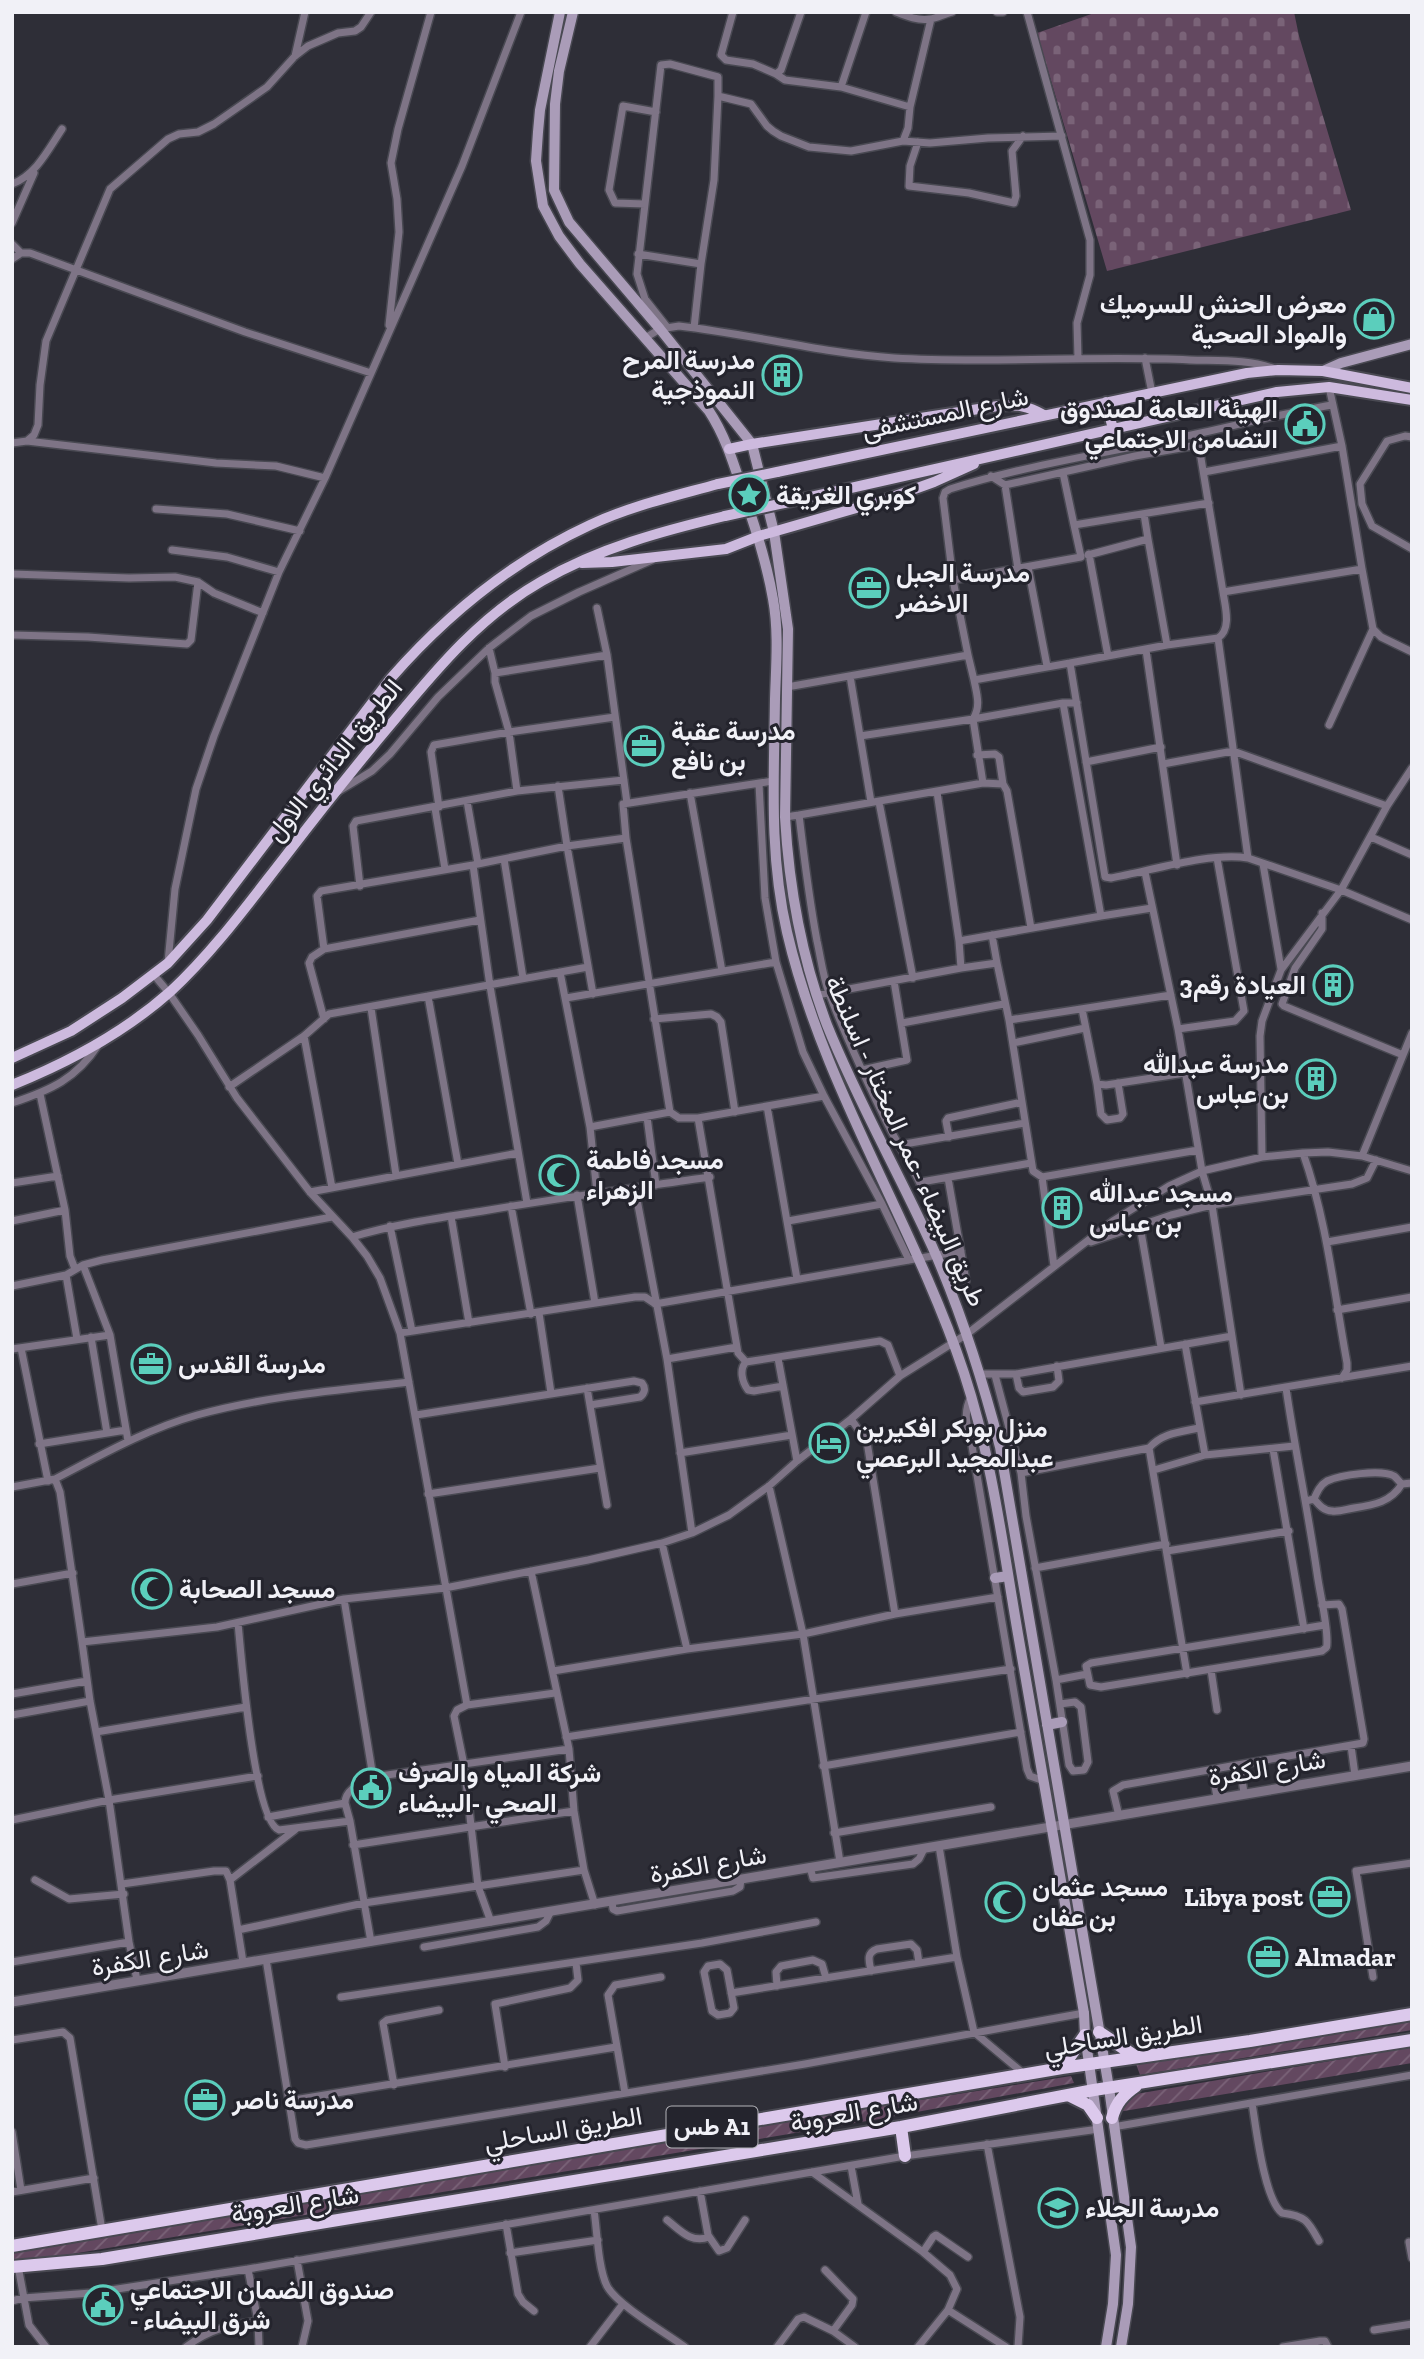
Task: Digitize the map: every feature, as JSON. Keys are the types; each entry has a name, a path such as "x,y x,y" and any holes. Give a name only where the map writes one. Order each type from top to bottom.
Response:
{"highway":[{"name":"الطريق الساحلي","path":"12,2246 1024,2074 1412,2014"},
{"path":"1099,2032 1135,2056"},
{"path":"1062,2068 1085,2035"},
{"name":"شارع العروبة","path":"15,2266 103,2259 901,2127 1094,2090 1412,2040"},
{"path":"1112,2123 1118,2102 1124,2094 1140,2083"},
{"path":"1066,2095 1081,2100 1093,2111 1098,2123"},
{"path":"901,2127 905,2156"}],"main road":[{"name":"طريق البيضاء -عمر المختار - اسلنطة","path":"560,12 538,132 536,161 543,206 559,236 709,411 722,431 729,449 759,536 774,601 777,638 773,794 776,866 786,928 798,973 834,1073 963,1370 990,1469 1084,2013 1085,2035 1109,2088 1131,2247 1132,2273 1121,2347"},
{"name":"طريق البيضاء -عمر المختار - اسلنطة","path":"573,12 559,71 555,104 554,190 569,222 664,328 752,444 774,532 788,629 785,817 798,922 808,967 848,1073 936,1255 981,1374 1000,1447 1099,2032 1094,2090 1116,2255 1113,2304 1106,2347"},
{"path":"1324,371 1348,360 1412,344"},
{"name":"شارع المستشفى","path":"718,484 1247,373 1278,370 1324,371 1411,387"},
{"name":"شارع المستشفى","path":"725,516 1277,392 1329,387 1412,400"},
{"path":"1389,396 1411,387"},
{"path":"1107,402 1113,429"},
{"path":"729,449 998,405 1016,404 1044,415"},
{"path":"579,563 612,562 726,549 759,536 934,482 995,454"},
{"name":"الطريق الدائري الاول","path":"12,1058 71,1031 168,963 207,920 391,678 422,642 456,610 509,569 592,524 654,501 718,484"},
{"name":"الطريق الدائري الاول","path":"12,1085 42,1073 99,1043 169,993 243,910 436,670 473,631 541,581 579,563 648,536 725,516"},
{"path":"773,794 786,794"},
{"path":"995,1578 1008,1576"},
{"path":"1047,1725 1062,1722"}],"street":[{"path":"295,57 305,12"},
{"path":"27,441 34,435 38,425 46,341 110,189 168,139 179,134 198,132 214,124 267,87 308,46 338,33 355,31 371,12"},
{"path":"389,329 399,232 391,163 431,12"},
{"path":"168,963 175,889 196,789 214,736 279,572 325,478 462,166 521,12"},
{"path":"733,12 721,55 726,60 753,64 785,80 841,87 910,107"},
{"path":"776,74 780,71 801,12"},
{"path":"841,87 866,12"},
{"path":"896,12 917,19 931,19 952,12"},
{"path":"997,12 1003,12"},
{"path":"1027,12 1090,240 1090,275 1077,323 1078,358"},
{"path":"903,141 931,19"},
{"path":"664,328 645,299 637,274 659,68 664,64 718,76 714,180 694,328"},
{"path":"718,96 751,104 766,126 781,136 809,147 851,150 903,141 1062,136"},
{"path":"645,204 615,203 609,190 622,106 656,112"},
{"path":"12,184 25,179 37,166 62,129"},
{"path":"918,142 910,166 909,186 969,193 1014,203 1016,196 1013,151 1023,136"},
{"path":"12,223 37,166"},
{"path":"12,244 21,253"},
{"path":"12,259 21,253 30,253 245,332 372,373"},
{"path":"638,254 701,264"},
{"path":"645,338 664,328 694,328 836,352 892,358 975,361 1145,358 1247,363 1278,370"},
{"path":"1145,358 1152,393"},
{"path":"1329,387 1342,446 1373,629 1376,634 1412,652"},
{"path":"1258,419 1270,407 1277,392"},
{"path":"983,783 973,719 978,711 978,704 953,580 943,498 945,492 991,476 1057,460 1332,405"},
{"path":"974,680 1224,635 1227,627 1223,592 1197,434"},
{"path":"1412,437 1387,440 1367,470 1359,490 1372,526 1412,549"},
{"path":"12,443 27,441 216,463 276,466 325,478"},
{"path":"1004,485 1198,445"},
{"path":"1204,472 1342,446"},
{"path":"1063,473 1080,557"},
{"path":"991,476 1004,485 1018,569"},
{"path":"1074,525 1209,503"},
{"path":"156,509 227,514 300,531"},
{"path":"1144,514 1167,645"},
{"path":"953,580 1028,568 1148,540"},
{"path":"172,550 227,557 279,572"},
{"path":"1089,554 1108,656"},
{"path":"333,795 372,771 390,754 438,697 489,648 531,617 579,592 664,555"},
{"path":"1028,568 1047,666"},
{"path":"1223,592 1362,569"},
{"path":"12,574 174,578 198,582 214,593 263,613"},
{"path":"12,635 187,644 191,640 198,582"},
{"path":"597,608 607,655 627,803"},
{"path":"1329,725 1373,629"},
{"path":"1218,638 1248,858"},
{"path":"489,648 509,732 517,791"},
{"path":"1146,650 1177,865"},
{"path":"495,673 607,655"},
{"path":"788,687 968,655"},
{"path":"1070,663 1105,877 1235,856 1248,858 1340,890 1412,920"},
{"path":"850,676 860,736 913,978"},
{"path":"860,736 1077,703"},
{"path":"1063,704 1101,916"},
{"path":"446,869 431,752 433,745 615,718"},
{"path":"1086,762 1161,747"},
{"path":"1163,764 1233,751 1387,806"},
{"path":"978,755 995,754 999,757 1031,928"},
{"path":"1262,1157 1260,1036 1262,1021 1281,970 1340,890 1387,806 1412,768"},
{"path":"360,886 354,823 517,791 624,780"},
{"path":"670,1112 626,838 623,804 773,781"},
{"path":"785,817 983,783 1003,784"},
{"path":"759,784 764,888 776,962 803,1052 824,1096 914,1259"},
{"path":"558,786 593,994"},
{"path":"937,792 961,968"},
{"path":"690,793 722,971"},
{"path":"467,801 490,986 527,1203"},
{"path":"799,815 812,911 829,992 898,1145 921,1182 932,1216 931,1243"},
{"path":"1371,837 1412,855"},
{"path":"324,949 317,896 321,891 567,846 626,838"},
{"path":"1178,1029 1235,1021 1244,1011 1217,858"},
{"path":"504,859 523,978"},
{"path":"1264,864 1281,970"},
{"path":"1145,872 1178,1029 1202,1171 1212,1205 1241,1395"},
{"path":"959,941 1152,908"},
{"path":"1322,912 1322,929 1295,968 1282,1004 1403,1055"},
{"path":"324,1019 309,962 324,949 481,920"},
{"path":"992,935 1013,1043 1033,1171 1042,1177 1198,1150"},
{"path":"566,998 776,962"},
{"path":"817,995 997,963"},
{"path":"229,1087 304,1036 329,1014 588,967"},
{"path":"560,972 590,1126 597,1193"},
{"path":"154,975 198,1035 229,1087 310,1192 368,1256 380,1278 400,1333 467,1705"},
{"path":"862,1070 907,1060 894,981"},
{"path":"1009,1020 1171,995"},
{"path":"428,996 458,1164"},
{"path":"902,1023 1004,1004"},
{"path":"370,1008 396,1175"},
{"path":"1082,1009 1101,1114 1108,1120 1120,1118 1123,1114 1118,1083"},
{"path":"654,1019 710,1014 717,1017 721,1022 735,1112"},
{"path":"1013,1043 1085,1028"},
{"path":"1362,1156 1412,1033"},
{"path":"304,1036 332,1188"},
{"path":"12,1102 40,1094 68,1079 86,1062 99,1043"},
{"path":"1097,1084 1185,1073"},
{"path":"40,1094 65,1210 70,1256 79,1267 110,1335 128,1441"},
{"path":"590,1126 670,1112 679,1118 698,1118 824,1096"},
{"path":"949,1137 947,1118 1022,1102"},
{"path":"767,1106 797,1279"},
{"path":"647,1116 656,1185"},
{"path":"698,1118 741,1358 746,1362 880,1341 888,1345 900,1376"},
{"path":"898,1145 1025,1122"},
{"path":"82,1642 239,1623 344,1599 445,1588 588,1560 662,1543 692,1533 729,1515 769,1486 900,1376 967,1334 1141,1202 1169,1186 1202,1171 1262,1157 1303,1153 1328,1152 1362,1156 1412,1171"},
{"path":"310,1192 517,1153"},
{"path":"1303,1153 1315,1188 1327,1242 1347,1363 1347,1370 1342,1378"},
{"path":"1084,1244 1212,1205 1352,1184 1367,1178 1376,1160"},
{"path":"921,1182 1031,1163"},
{"path":"12,1183 58,1176"},
{"path":"352,1237 390,1226 527,1203 710,1177"},
{"path":"1042,1177 1054,1266"},
{"path":"948,1178 966,1281"},
{"path":"635,1189 667,1359 692,1533"},
{"path":"577,1195 594,1303"},
{"path":"788,1221 882,1204"},
{"path":"511,1206 551,1394"},
{"path":"12,1221 65,1210"},
{"path":"451,1216 469,1323"},
{"path":"12,1286 66,1275 79,1267 332,1217"},
{"path":"390,1226 412,1331"},
{"path":"1140,1226 1161,1347"},
{"path":"1327,1242 1412,1227"},
{"path":"655,1304 961,1251"},
{"path":"66,1275 77,1339"},
{"path":"400,1333 645,1297 655,1304"},
{"path":"1337,1310 1412,1297"},
{"path":"110,1335 16,1348 39,1444 51,1480 60,1492 74,1573 90,1701 109,1800 137,1980"},
{"path":"981,1374 1016,1374 1232,1336"},
{"path":"91,1337 107,1433"},
{"path":"1185,1344 1205,1455"},
{"path":"667,1359 737,1347"},
{"path":"778,1358 797,1461"},
{"path":"746,1362 741,1370 744,1385 748,1390 783,1386"},
{"path":"1016,1374 1022,1391 1044,1389 1059,1383 1057,1366"},
{"path":"1195,1402 1412,1366"},
{"path":"995,1376 1021,1473 1070,1767 1076,1771 1084,1770 1088,1762 1081,1707 1074,1702 1060,1704"},
{"path":"416,1415 637,1380 645,1387 640,1397 590,1405"},
{"path":"12,1487 51,1480 128,1441 195,1415 312,1393 409,1381"},
{"path":"587,1388 607,1505"},
{"path":"1286,1388 1294,1446 1310,1500 1322,1605 1325,1625 1327,1644 1322,1651 1096,1688 1090,1685 1087,1674 1086,1666 1091,1663 1325,1625"},
{"path":"971,1397 965,1419 1028,1773 1044,1781"},
{"path":"851,1419 867,1443 895,1614"},
{"path":"1021,1473 1149,1448 1156,1439 1165,1435 1199,1428"},
{"path":"39,1444 126,1430"},
{"path":"680,1453 792,1435"},
{"path":"1154,1470 1205,1455 1294,1446"},
{"path":"1149,1448 1187,1674"},
{"path":"1273,1449 1304,1629"},
{"path":"428,1494 600,1468"},
{"path":"1310,1500 1326,1481 1369,1473 1381,1472 1394,1476 1402,1485"},
{"path":"1310,1500 1332,1511 1370,1506 1384,1502 1402,1485 1412,1483"},
{"path":"769,1486 803,1634 840,1862"},
{"path":"1035,1568 1289,1531"},
{"path":"662,1543 687,1649"},
{"path":"531,1571 569,1749 574,1811 584,1870 595,1905"},
{"path":"12,1584 74,1573"},
{"path":"553,1671 687,1649 803,1634 895,1614 998,1597"},
{"path":"344,1599 373,1777"},
{"path":"1119,1816 1113,1791 1117,1787 1360,1745 1364,1738 1342,1609 1339,1604 1334,1603 1322,1605"},
{"path":"239,1623 246,1707 268,1817 275,1829 296,1829 350,1821"},
{"path":"566,1737 1011,1669"},
{"path":"1211,1670 1217,1710"},
{"path":"1056,1680 1087,1674"},
{"path":"12,1694 88,1681"},
{"path":"491,1922 478,1886 464,1765 454,1716 457,1710 467,1705 555,1693"},
{"path":"12,1716 90,1701"},
{"path":"96,1732 246,1707"},
{"path":"823,1766 1021,1732"},
{"path":"1351,1746 1356,1775"},
{"path":"371,1942 345,1803 345,1796 350,1790 373,1777 569,1749"},
{"path":"1240,1765 1244,1793"},
{"name":"شارع الكفرة","path":"12,2002 1412,1766"},
{"path":"1212,1770 1217,1797"},
{"path":"12,1820 109,1800 258,1776"},
{"path":"268,1817 345,1803"},
{"path":"834,1833 991,1807"},
{"path":"354,1845 574,1811"},
{"path":"230,1880 296,1829"},
{"path":"939,1846 957,1957 974,2032 1024,2074"},
{"path":"810,1867 813,1878 913,1864 924,1849"},
{"path":"1373,1977 1356,1871 1412,1863"},
{"path":"238,1930 364,1903 584,1870"},
{"path":"122,1884 226,1871 230,1880 243,1962"},
{"path":"36,1880 68,1899 124,1894"},
{"path":"424,1947 538,1927 546,1922 550,1913"},
{"path":"341,1997 702,1944 816,1922"},
{"path":"12,1962 129,1942"},
{"path":"871,1971 869,1956 872,1951 905,1944 915,1948 919,1963"},
{"path":"731,1993 957,1957"},
{"path":"266,1959 295,2139 298,2143 306,2144 805,2064 1084,2013"},
{"path":"777,1986 776,1972 781,1966 813,1960 822,1965 825,1978"},
{"path":"505,2067 495,2004 570,1988 578,1980 576,1963"},
{"path":"718,1964 724,1966 731,1993 734,2006 732,2012 720,2015 713,2013 704,1972 706,1968 718,1964"},
{"path":"625,2093 609,2002 610,1990 615,1985 661,1977"},
{"path":"394,2085 383,2022 439,2010"},
{"path":"12,2040 63,2032 70,2038 102,2230"},
{"path":"288,2101 616,2047"},
{"path":"1112,2123 1252,2103 1412,2075"},
{"path":"1252,2103 1267,2185 1276,2207 1282,2213 1297,2215 1306,2220 1320,2241"},
{"path":"12,2301 91,2293 248,2269 1098,2123"},
{"path":"12,2132 17,2191 94,2178"},
{"path":"987,2144 1020,2317 1018,2347"},
{"path":"851,2166 858,2204"},
{"path":"811,2172 923,2252 950,2275 956,2284 956,2294 948,2311 918,2347"},
{"path":"700,2192 709,2237 719,2251 723,2251 745,2220"},
{"path":"594,2210 609,2290 623,2304 685,2347"},
{"path":"667,2220 691,2238 701,2240 709,2237"},
{"path":"506,2224 518,2294 534,2311"},
{"path":"923,2252 933,2237 940,2236 968,2257"},
{"path":"510,2253 598,2240"},
{"path":"1409,2242 1412,2258"},
{"path":"297,2260 308,2321 302,2347"},
{"path":"15,2266 29,2325 46,2347"},
{"path":"248,2269 258,2321 259,2347"},
{"path":"825,2270 853,2299 852,2305 833,2331"},
{"path":"590,2347 623,2304"},
{"path":"948,2311 1006,2347"},
{"path":"777,2347 799,2319 804,2317 833,2331 855,2347"},
{"path":"186,2347 200,2336 219,2327 258,2321"},
{"path":"1374,2330 1412,2324"},
{"path":"837,2347 843,2339"},
{"path":"1283,2347 1325,2341 1328,2347"}],"green space":[{"path":"1097,12 1294,12 1351,210 1107,271 1037,33"},
{"path":"1412,2018 1412,2030 1140,2075 1136,2064"},
{"path":"1412,2047 1412,2063 1118,2112 1136,2094"},
{"path":"1071,2076 1074,2083 879,2119 12,2264 12,2251"}],"place":[{"name":"معرض الحنش للسرميك والمواد الصحية","path":"1374,319"},
{"name":"مدرسة المرح النموذجية","path":"782,375"},
{"name":"الهيئة العامة لصندوق التضامن الاجتماعي","path":"1305,424"},
{"name":"كوبري الغريقة","path":"749,495"},
{"name":"مدرسة الجبل الاخضر","path":"869,588"},
{"name":"مدرسة عقبة بن نافع","path":"644,746"},
{"name":"3العيادة رقم","path":"1333,985"},
{"name":"مدرسة عبدالله بن عباس","path":"1316,1079"},
{"name":"مسجد فاطمة الزهراء","path":"559,1175"},
{"name":"مسجد عبدالله بن عباس","path":"1062,1208"},
{"name":"مدرسة القدس","path":"151,1364"},
{"name":"منزل بوبكر افكيرين عبدالمجيد البرعصي","path":"829,1443"},
{"name":"مسجد الصحابة","path":"152,1589"},
{"name":"شركة المياه والصرف الصحي -البيضاء","path":"371,1788"},
{"name":"Libya post","path":"1330,1897"},
{"name":"مسجد عثمان بن عفان","path":"1005,1902"},
{"name":"Almadar","path":"1268,1957"},
{"name":"مدرسة ناصر","path":"205,2100"},
{"name":"مدرسة الجلاء","path":"1058,2208"},
{"name":"صندوق الضمان الاجتماعي - شرق البيضاء","path":"103,2305"}]}
